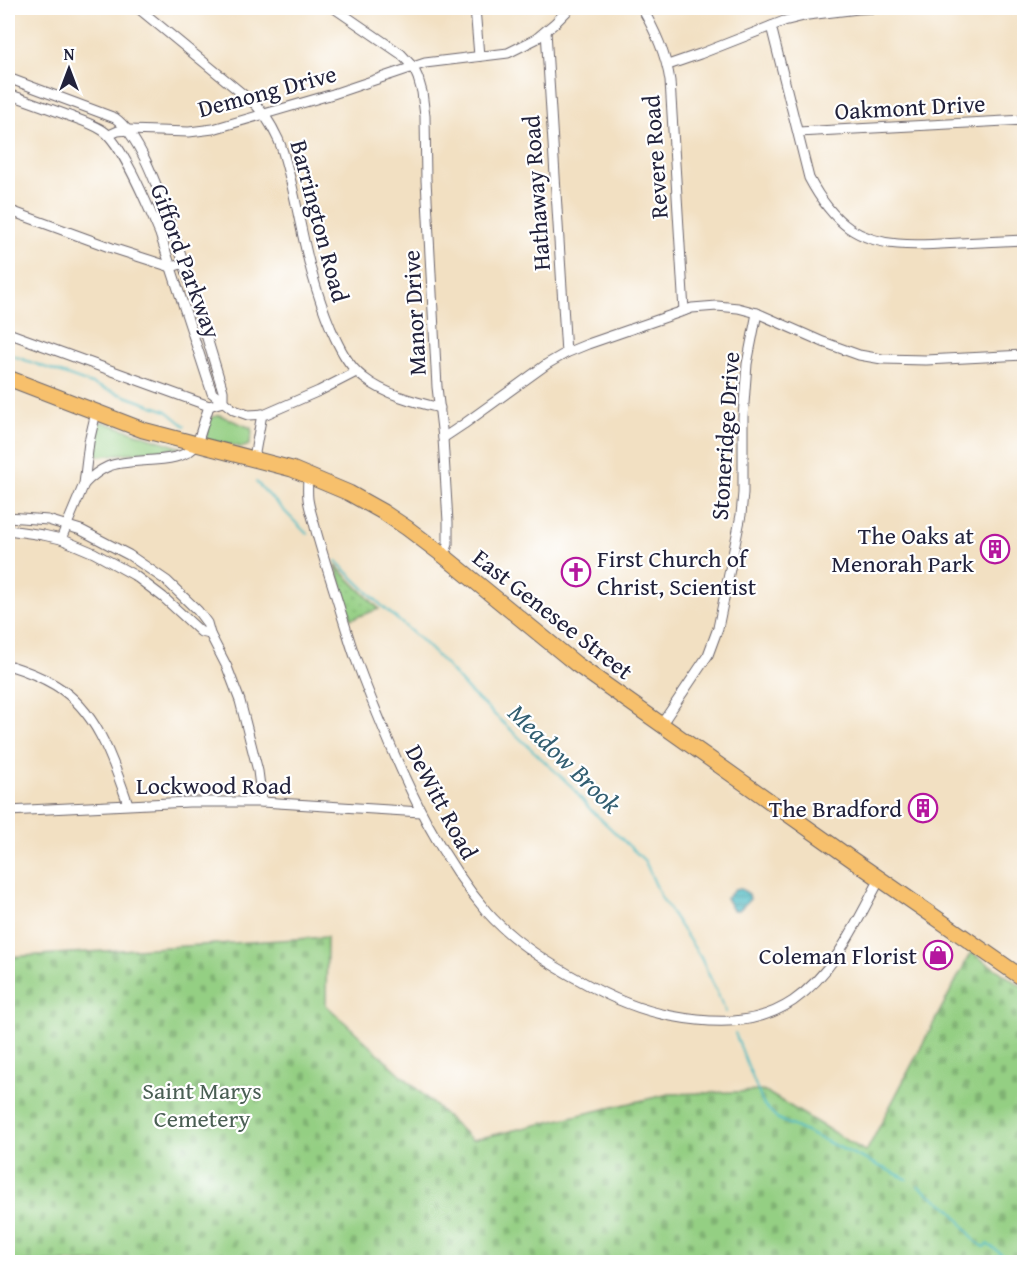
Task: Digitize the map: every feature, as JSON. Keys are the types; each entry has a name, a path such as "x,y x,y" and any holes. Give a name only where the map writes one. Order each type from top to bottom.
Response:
{"main road":[{"name":"East Genesee Street","path":"8,378 143,430 254,458 309,475 350,493 383,512 444,556 576,664 1024,979"}],"street":[{"name":"Barrington Road","path":"138,8 256,105 276,135 282,147 323,310 339,345 356,372 372,384 408,400 440,408"},
{"path":"334,8 401,54 413,67"},
{"path":"476,8 479,56"},
{"name":"Demong Drive","path":"109,135 128,130 189,132 213,129 333,94 413,67 439,61 507,53 536,39 570,8"},
{"name":"Revere Road","path":"642,8 668,65 684,311"},
{"path":"668,65 771,26 808,15 878,8"},
{"path":"771,26 809,178 820,198 849,228 878,241 904,245 1024,240"},
{"name":"Hathaway Road","path":"546,31 566,353"},
{"name":"Manor Drive","path":"413,67 422,92 425,116 426,180 448,535 444,556"},
{"path":"8,78 115,118 122,122 128,130"},
{"path":"8,94 84,121 109,135"},
{"name":"Oakmont Drive","path":"798,132 1024,120"},
{"name":"Gifford Parkway","path":"128,130 157,187 185,263 223,391 223,402"},
{"name":"Gifford Parkway","path":"109,135 121,153 160,234 212,393 223,402"},
{"path":"8,210 171,267 185,263"},
{"path":"442,438 566,353 692,308 717,306 757,313 823,342 882,359 926,360 1024,355"},
{"name":"Stoneridge Drive","path":"661,725 708,655 718,628 741,515 745,385 757,313"},
{"path":"8,333 209,406 223,402 234,411 248,415 266,414 356,372"},
{"path":"84,484 93,475 114,464 184,455 194,449 209,406"},
{"path":"61,539 84,484 89,442 96,412"},
{"path":"254,458 262,414"},
{"name":"DeWitt Road","path":"309,475 308,498 318,539 357,662 396,759 421,812 441,850 488,914 521,943 556,968 634,1007 662,1015 688,1020 745,1021 776,1010 794,1000 817,981 837,956 880,879"},
{"path":"8,517 48,520 66,525 81,530 129,555 167,581 207,623 240,701 258,771 262,802"},
{"path":"8,530 61,539 94,553 134,575 163,597 201,632 210,634"},
{"path":"8,665 54,684 83,709 97,729 112,759 128,804"},
{"name":"Lockwood Road","path":"8,811 128,804 262,802 421,812"}],"green space":[{"path":"219,415 251,428 249,445 240,447 206,439 210,418"},
{"path":"103,422 182,448 100,456 92,449 97,423"},
{"path":"336,566 379,609 351,619"},
{"name":"Saint Marys Cemetery","path":"327,937 326,1005 472,1140 669,1094 765,1091 866,1152 971,952 1024,988 1024,1262 8,1262 8,957"}],"water":[{"path":"741,889 749,894 750,899 739,910 733,910 726,898 735,890"}],"waterway":[{"name":"Meadow Brook","path":"8,354 167,411 185,426"},
{"name":"Meadow Brook","path":"256,482 307,534"},
{"name":"Meadow Brook","path":"336,561 422,641 469,691 570,785 589,808 645,861 661,897 701,958 726,1012"},
{"name":"Meadow Brook","path":"735,1033 763,1104 778,1119 907,1179"},
{"name":"Meadow Brook","path":"918,1186 951,1209 975,1241 984,1247 987,1244 1012,1262"}],"place":[{"name":"The Oaks at Menorah Park","path":"995,549"},
{"name":"First Church of Christ, Scientist","path":"576,572"},
{"name":"The Bradford","path":"923,808"},
{"name":"Coleman Florist","path":"938,955"}]}
